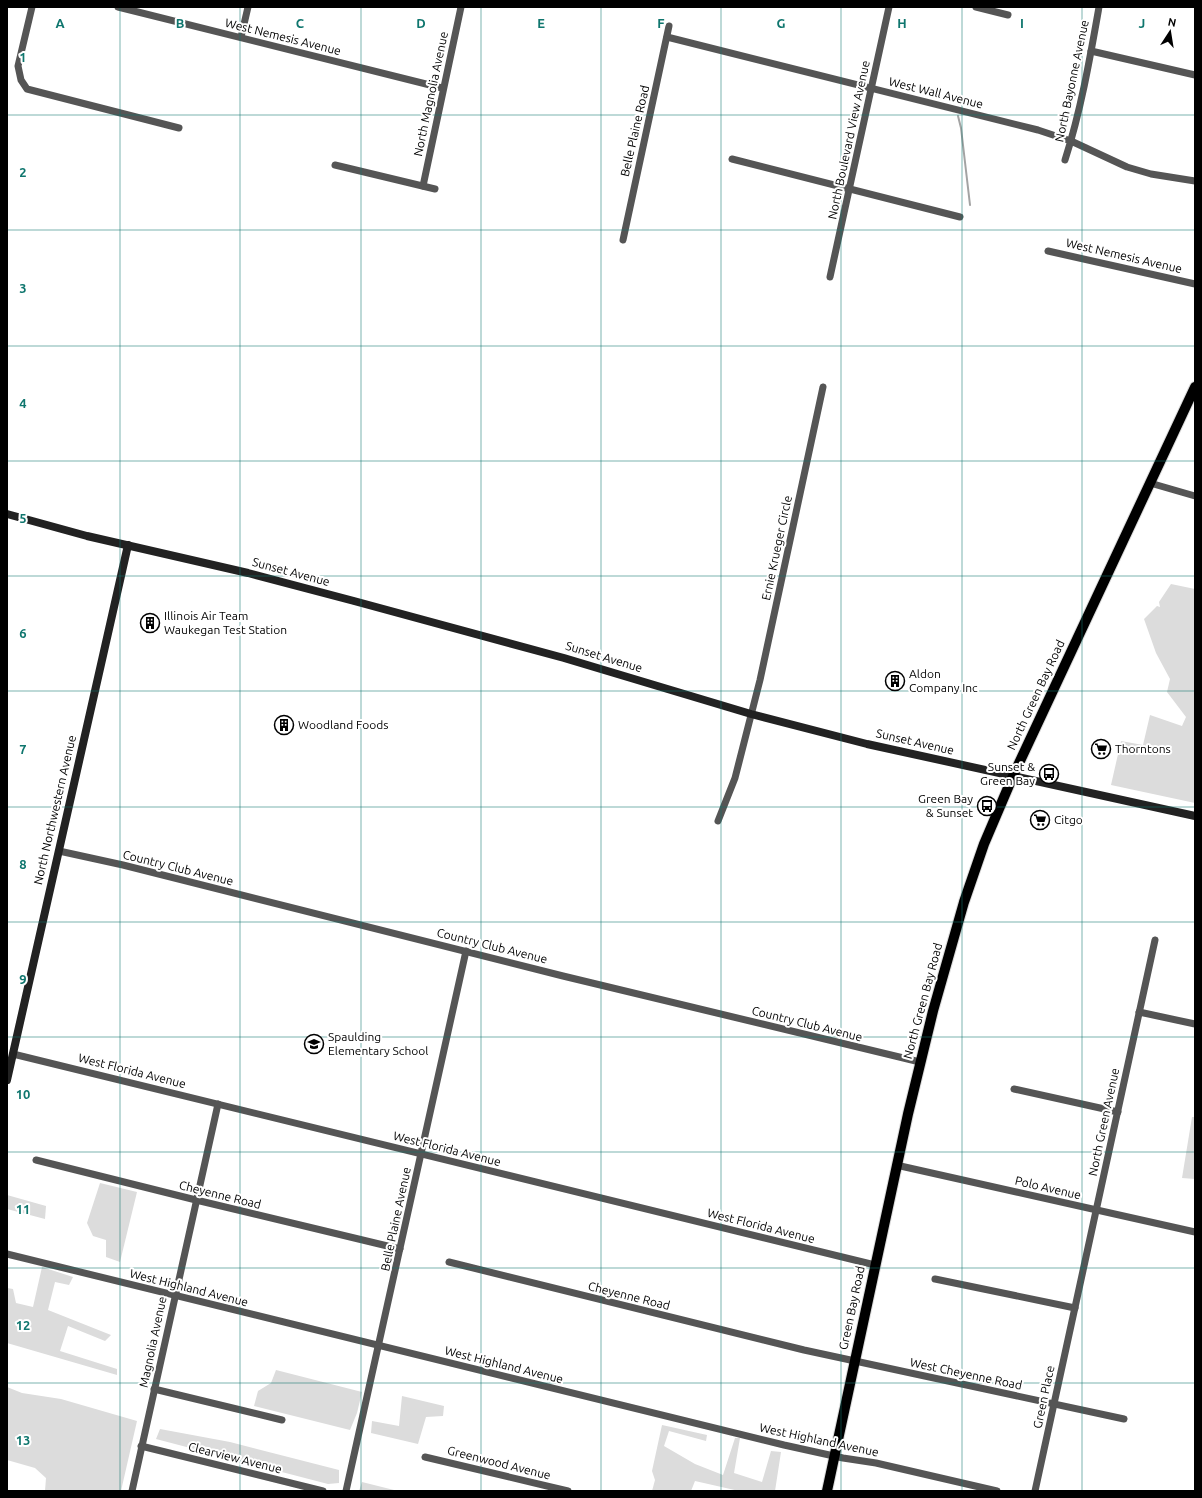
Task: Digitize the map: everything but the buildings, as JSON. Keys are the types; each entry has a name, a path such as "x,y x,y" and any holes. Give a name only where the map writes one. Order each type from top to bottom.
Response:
{"main road":[{"name":"North Green Bay Road","path":"896,1166 920,1062 944,970 964,902 984,844 1013,776 1195,387"},
{"name":"Green Bay Road","path":"834,1456 896,1166"},
{"path":"827,1491 834,1456"}],"street":[{"path":"32,7 18,66 21,80 27,89 179,128"},
{"name":"West Nemesis Avenue","path":"118,7 442,88"},
{"path":"241,37 248,7"},
{"name":"North Magnolia Avenue","path":"422,186 442,88 461,7"},
{"name":"North Boulevard View Avenue","path":"830,277 889,7"},
{"path":"976,7 1008,15"},
{"name":"North Bayonne Avenue","path":"1065,160 1071,141 1091,52 1099,7"},
{"name":"Belle Plaine Road","path":"623,240 669,26"},
{"name":"West Wall Avenue","path":"667,37 1038,130 1071,141 1116,162 1151,174 1195,181"},
{"path":"1091,52 1195,75"},
{"path":"732,159 960,217"},
{"path":"335,165 435,189"},
{"name":"West Nemesis Avenue","path":"1048,251 1195,284"},
{"name":"Ernie Krueger Circle","path":"718,821 734,778 760,680 823,387"},
{"path":"1150,483 1195,496"},
{"name":"Sunset Avenue","path":"7,514 87,536 254,575 550,654 751,714 871,744 1195,816"},
{"name":"North Northwestern Avenue","path":"7,1080 128,545"},
{"name":"Country Club Avenue","path":"59,851 123,865 563,976 920,1062"},
{"name":"North Green Avenue","path":"1075,1308 1155,940"},
{"name":"Belle Plaine Avenue","path":"346,1491 466,951"},
{"path":"1139,1012 1195,1024"},
{"name":"West Florida Avenue","path":"13,1054 875,1265"},
{"path":"1014,1089 1118,1112"},
{"name":"Magnolia Avenue","path":"132,1491 218,1104"},
{"name":"Cheyenne Road","path":"36,1160 400,1249"},
{"name":"Polo Avenue","path":"896,1166 1195,1232"},
{"name":"West Highland Avenue","path":"7,1254 777,1444 876,1463 997,1491"},
{"name":"Cheyenne Road","path":"449,1262 804,1350"},
{"path":"935,1279 1075,1308"},
{"name":"Green Place","path":"1036,1491 1075,1308"},
{"name":"West Cheyenne Road","path":"804,1350 1124,1419"},
{"path":"154,1389 282,1420"},
{"name":"Clearview Avenue","path":"141,1446 323,1491"},
{"name":"Greenwood Avenue","path":"425,1457 568,1491"}],"shaded area":[{"path":"1171,584 1195,589 1195,803 1111,785 1121,741 1143,745 1150,715 1182,726 1186,717 1167,692 1170,679 1156,653 1144,619 1157,606 1160,607 1159,602"},
{"path":"1192,1117 1195,1117 1195,1179 1182,1178"},
{"path":"100,1183 137,1192 120,1262 106,1257 106,1240 93,1236 87,1223"},
{"path":"7,1195 46,1206 45,1219 7,1209"},
{"path":"42,1267 73,1277 69,1285 55,1282 48,1310 111,1335 105,1341 68,1326 60,1351 117,1369 117,1375 7,1343 7,1288 13,1289 16,1303 33,1307"},
{"path":"276,1370 362,1392 357,1413 350,1430 254,1406 258,1391 271,1383"},
{"path":"7,1387 22,1393 61,1399 137,1421 121,1491 45,1491 46,1478 35,1468 7,1460"},
{"path":"402,1396 444,1406 443,1416 426,1417 418,1444 371,1433 372,1421 399,1426"},
{"path":"662,1425 707,1435 706,1441 669,1431 664,1446 695,1464 723,1475 735,1438 740,1438 734,1473 762,1482 771,1451 781,1452 775,1491 739,1491 695,1481 691,1491 652,1491 655,1480 652,1471"},
{"path":"160,1429 230,1442 339,1470 339,1483 328,1484 156,1439"},
{"path":"362,1482 398,1491 359,1491"}],"waterway":[{"path":"958,116 961,128 970,205"}],"place":[{"name":"Illinois Air Team Waukegan Test Station","path":"150,623"},
{"name":"Aldon Company Inc","path":"895,681"},
{"name":"Woodland Foods","path":"284,725"},
{"name":"Thorntons","path":"1101,749"},
{"name":"Sunset & Green Bay","path":"1049,774"},
{"name":"Green Bay & Sunset","path":"987,806"},
{"name":"Citgo","path":"1040,820"},
{"name":"Spaulding Elementary School","path":"314,1044"}]}
